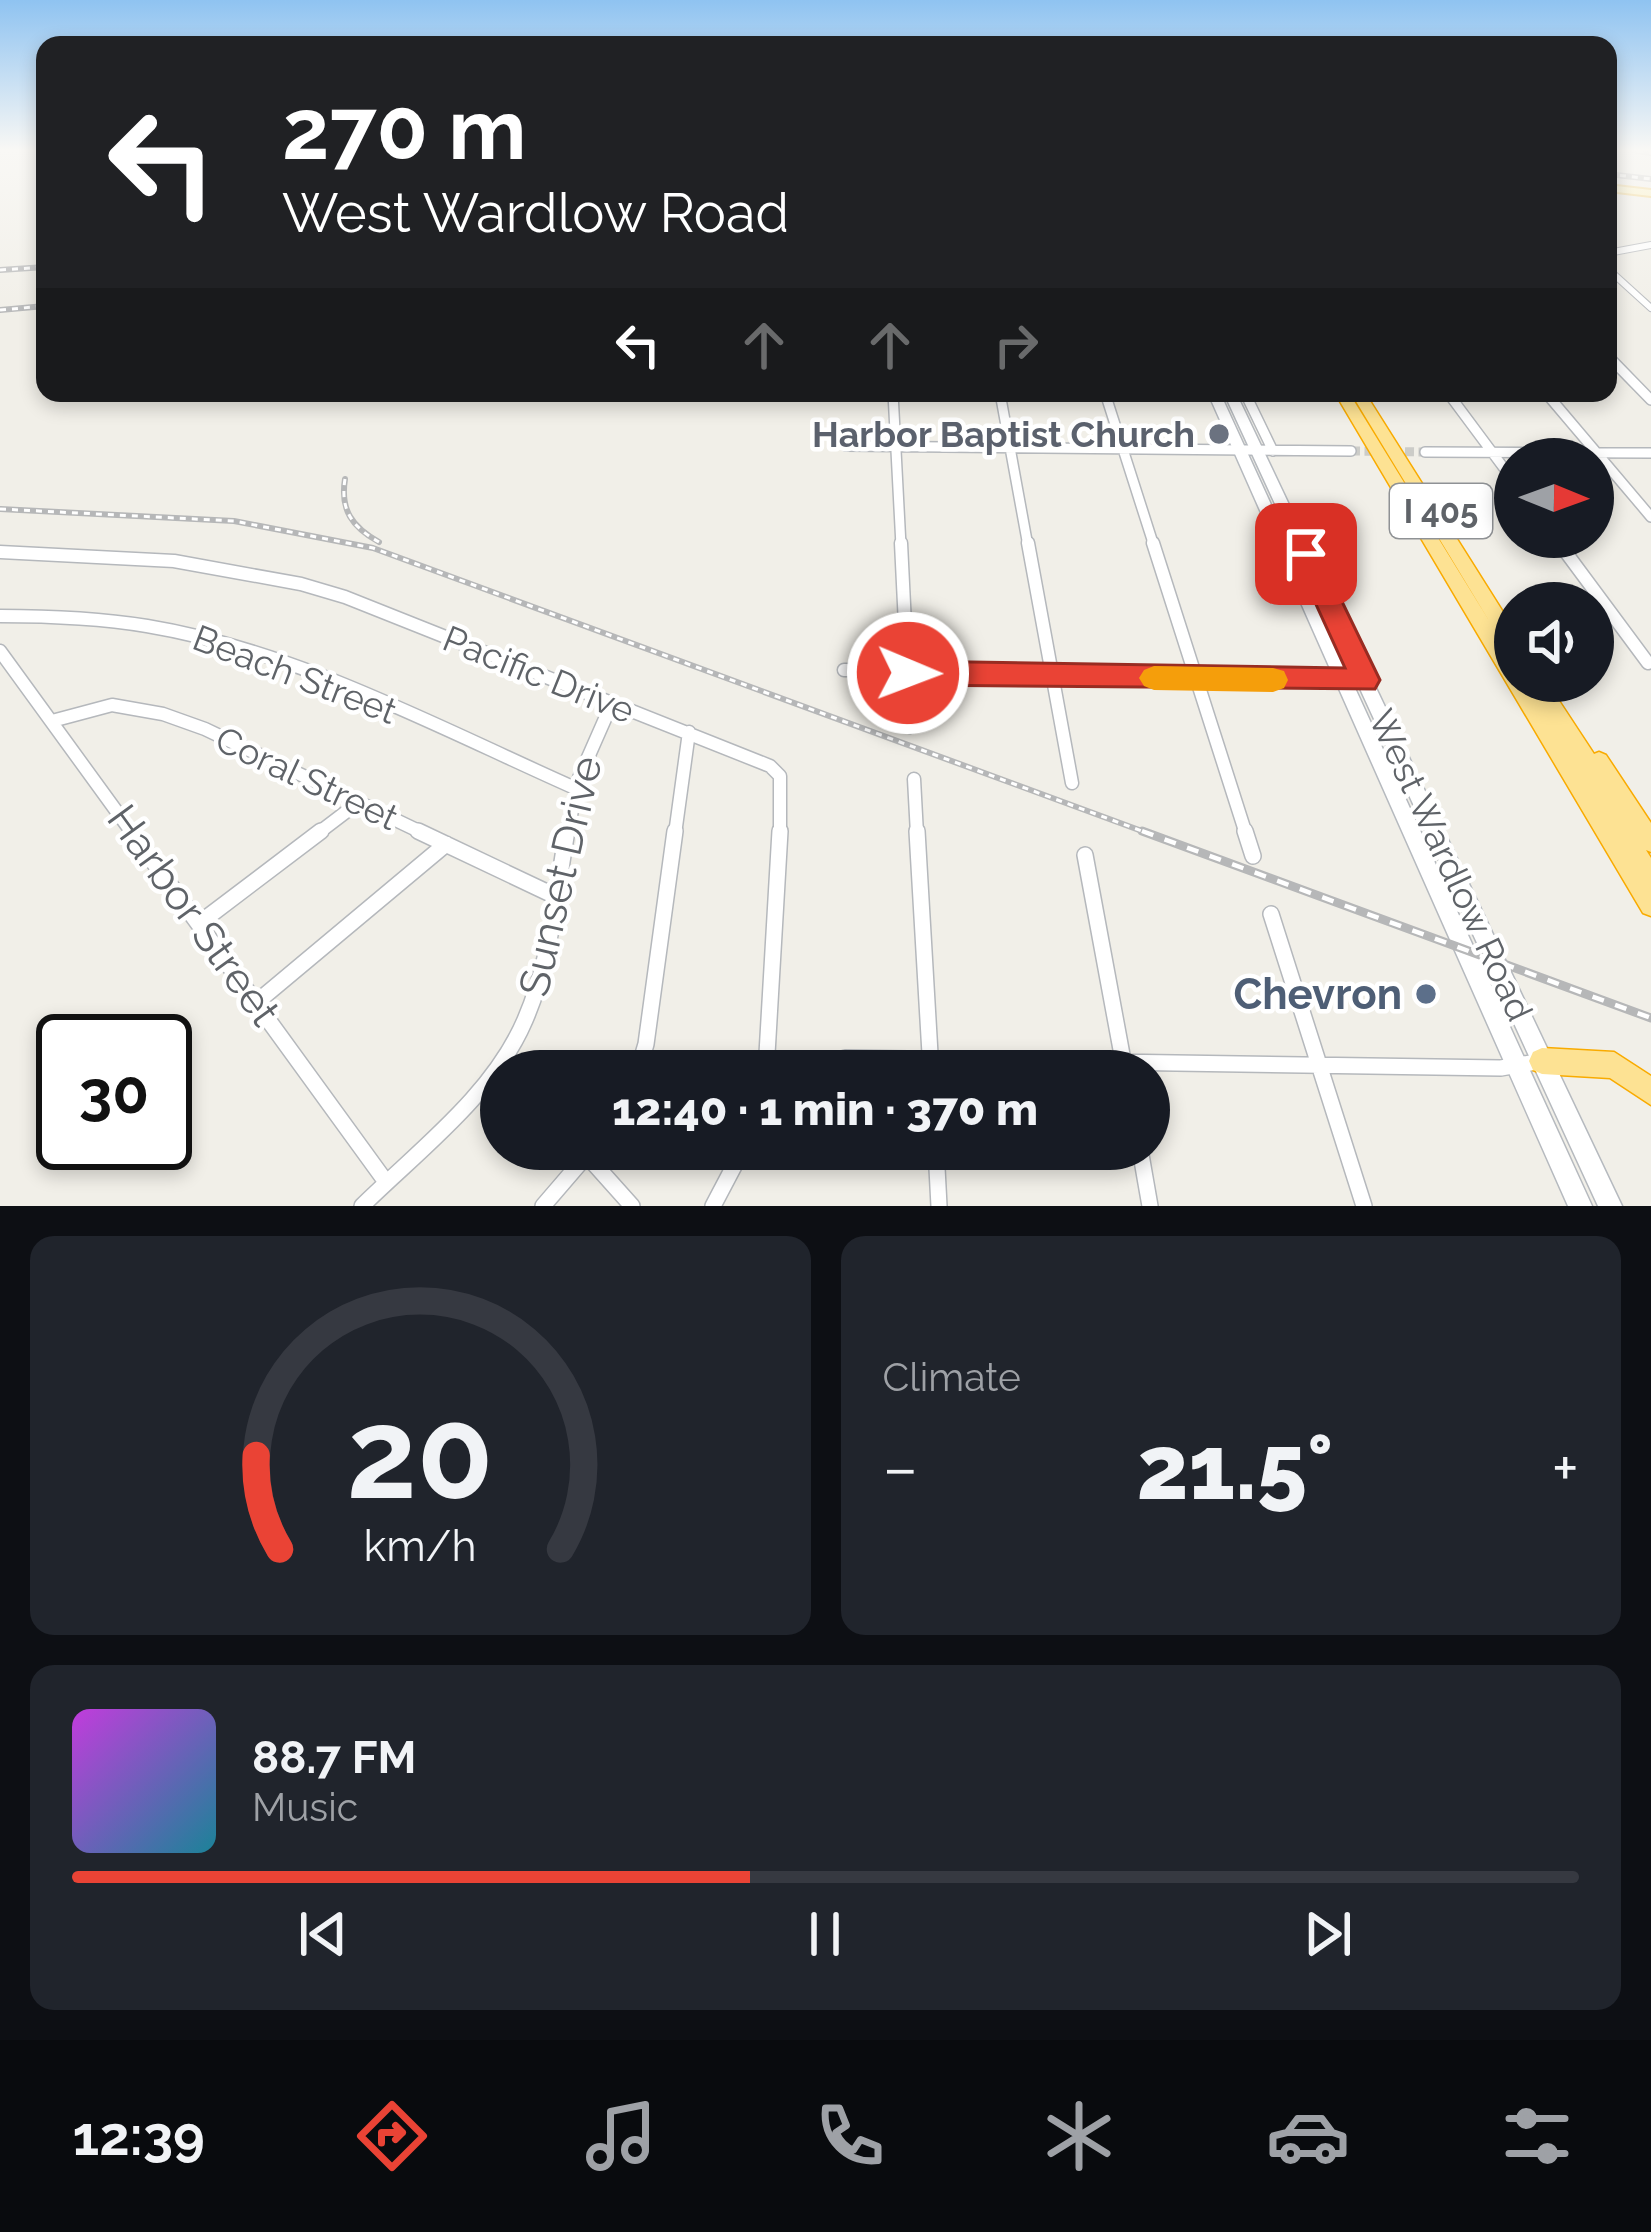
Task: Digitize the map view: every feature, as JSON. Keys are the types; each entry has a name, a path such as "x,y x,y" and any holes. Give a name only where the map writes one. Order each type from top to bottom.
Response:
{"highway":[{"name":"I 405","path":"1356,402 1494,643"},
{"name":"I 405","path":"1357,402 1494,598"},
{"path":"1357,402 1494,614"},
{"path":"1357,402 1494,626"},
{"name":"I 405","path":"1528,702 1651,905"},
{"path":"1545,702 1651,879"},
{"path":"1546,702 1651,864"},
{"path":"1562,702 1651,842"},
{"path":"1530,1065 1614,1065 1651,1092"}],"main road":[{"name":"West Wardlow Road","path":"1221,402 1256,450"},
{"name":"West Wardlow Road","path":"1234,402 1354,680 1530,1065 1610,1206"},
{"name":"West Wardlow Road","path":"1530,1065 1580,1206"}],"street":[{"path":"1617,252 1651,245"},
{"path":"1617,277 1651,308"},
{"path":"1617,365 1651,400"},
{"path":"894,402 910,727"},
{"path":"1002,402 1072,783"},
{"path":"1108,402 1253,856"},
{"path":"1247,402 1256,450"},
{"path":"1455,402 1493,453"},
{"path":"1554,402 1584,438"},
{"path":"847,446 1351,452"},
{"path":"1425,452 1493,453"},
{"path":"1614,454 1651,453"},
{"path":"1614,474 1651,517"},
{"name":"Pacific Drive","path":"0,552 158,556 288,580 346,597 770,766 780,776 767,1050"},
{"path":"1570,558 1648,663"},
{"name":"Beach Street","path":"0,616 134,621 232,644 578,789"},
{"name":"Harbor Street","path":"0,650 386,1182"},
{"path":"844,670 1354,680"},
{"name":"Coral Street","path":"52,721 92,703 111,702 162,713 555,896"},
{"name":"Sunset Drive","path":"516,1050 590,742 612,703"},
{"path":"644,1050 688,732"},
{"path":"914,779 930,1050"},
{"path":"201,922 359,802"},
{"path":"257,1002 446,844"},
{"path":"1084,855 1121,1050"},
{"path":"1271,914 1364,1206"},
{"path":"1170,1067 1530,1065"},
{"name":"Sunset Drive","path":"362,1206 480,1094"},
{"path":"543,1206 572,1170"},
{"path":"603,1170 632,1206"},
{"path":"713,1206 732,1170"},
{"path":"937,1170 939,1206"},
{"path":"1144,1170 1150,1206"}],"tunnel":[{"path":"1351,451 1425,452"}],"railway":[{"path":"0,270 36,268"},
{"path":"0,310 36,307"},
{"path":"345,479 344,500 350,516 379,542"},
{"path":"0,509 234,521 373,548 1150,834"},
{"path":"1142,831 1651,1018"}],"slow traffic":[{"path":"1154,678 1273,680"}],"place":[{"name":"Harbor Baptist Church","path":"1219,434"},
{"name":"Chevron","path":"1426,994"}],"route":[{"path":"908,673 1365,680 1306,554"}]}
